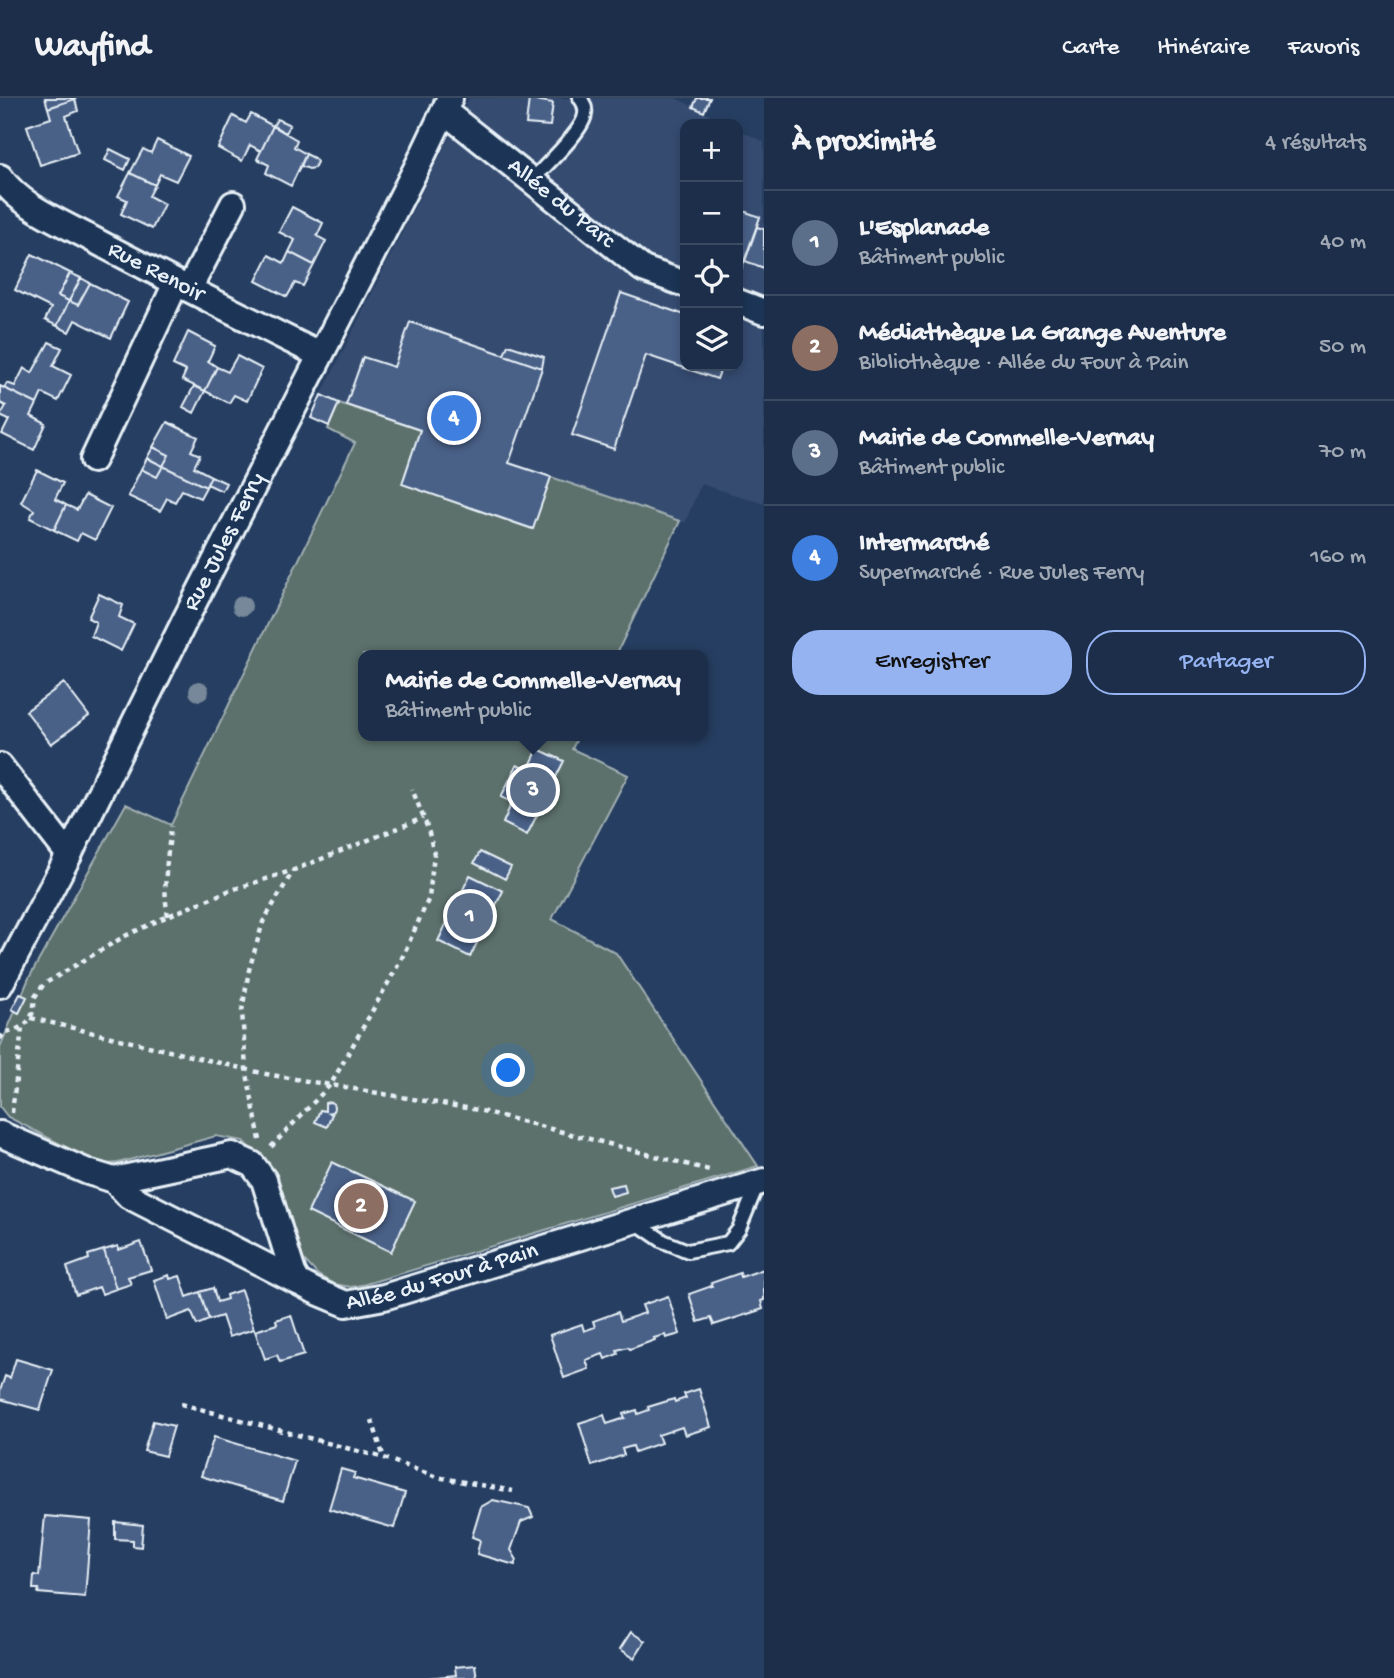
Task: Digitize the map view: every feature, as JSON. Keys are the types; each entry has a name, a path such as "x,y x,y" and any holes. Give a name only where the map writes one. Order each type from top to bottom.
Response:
{"street":[{"name":"Allée du Parc","path":"447,104 532,180 643,269 680,282"},
{"name":"Rue Jules Ferry","path":"0,985 69,855 447,104"},
{"name":"Rue Renoir","path":"0,177 16,195 32,206 320,355"},
{"path":"93,460 183,286 233,204"},
{"path":"743,304 764,312"},
{"path":"0,766 69,855"},
{"path":"5,1136 114,1181 232,1155 252,1164 264,1180 298,1282"},
{"name":"Allée du Four à Pain","path":"114,1181 130,1196 314,1291 346,1304 384,1297 761,1182"}],"lane":[{"path":"532,180 571,139 585,117 584,103 580,98"},
{"path":"634,1221 663,1241 688,1251 728,1243 740,1229 761,1182"}],"path":[{"path":"263,1155 331,1084 401,960 429,898 434,855 424,818 412,789"},
{"path":"0,1039 5,1032 22,1027 30,1018 35,1006 34,998 44,984 125,936 228,891 294,870 424,818"},
{"path":"168,916 166,887 171,826"},
{"path":"261,1143 246,1069 242,1011 249,970 263,922 294,870"},
{"path":"30,1018 246,1069 478,1110 718,1172"},
{"path":"5,1136 22,1027"},
{"path":"181,1404 384,1458 437,1477 513,1492"},
{"path":"372,1420 384,1458"}],"shaded area":[{"path":"469,98 676,98 718,119 680,119 680,371 743,371 743,132 764,142 764,504 701,484 685,523 551,477 533,529 402,484 420,430 321,395"}],"green space":[{"path":"339,403 420,430 402,484 532,529 551,477 680,521 618,650 358,650 358,741 576,741 572,749 628,775 552,919 616,953 758,1166 351,1287 334,1284 318,1275 303,1259 278,1177 243,1141 216,1136 107,1164 91,1160 8,1117 0,1107 0,1047 29,978 126,804 171,825 355,443 328,429"}],"building":[{"path":"45,98 74,98 75,99 48,108"},
{"path":"697,98 710,98 704,112 693,107"},
{"path":"75,99 78,111 66,116 78,153 40,165 27,126 51,118 48,108"},
{"path":"529,99 553,103 550,126 526,124"},
{"path":"251,114 273,126 261,151 250,145 242,161 218,148 233,116 246,123"},
{"path":"277,119 290,125 286,133 273,126"},
{"path":"273,126 297,140 294,147 306,154 291,186 266,173 269,165 257,159"},
{"path":"157,140 189,156 176,181 160,174 155,185 130,173 143,149 151,153"},
{"path":"110,149 130,159 125,170 105,160"},
{"path":"306,154 317,162 314,168 301,166"},
{"path":"130,173 155,185 149,196 164,204 152,229 121,214 127,200 118,196"},
{"path":"292,207 323,223 317,236 326,241 314,265 289,252 295,240 279,232"},
{"path":"743,211 760,217 743,265"},
{"path":"757,227 764,229 764,268 745,261"},
{"path":"289,252 314,265 303,286 295,283 287,297 256,281 269,255 284,263"},
{"path":"32,254 70,273 58,296 69,301 57,326 45,320 51,308 15,290"},
{"path":"70,273 81,278 69,301 58,296"},
{"path":"81,278 90,283 78,305 69,301"},
{"path":"90,283 128,302 111,338 75,320 69,332 57,326 69,301 78,305"},
{"path":"621,293 680,313 680,366 646,355 614,449 572,435"},
{"path":"410,322 542,368 509,463 551,477 533,529 402,484 420,430 346,405 363,357 394,367"},
{"path":"188,332 215,346 208,361 217,367 205,391 182,380 186,371 173,365"},
{"path":"49,342 62,348 53,366 71,375 58,401 42,393 37,404 4,388 7,383 15,386 24,368 32,373"},
{"path":"508,345 544,357 542,368 504,355"},
{"path":"237,356 262,369 247,401 234,395 229,403 205,391 217,367 228,372"},
{"path":"693,371 720,371 717,379"},
{"path":"0,386 37,404 31,416 46,424 34,450 2,434 9,420 0,416 6,406 0,403"},
{"path":"194,386 205,391 194,413 183,407"},
{"path":"321,395 339,403 329,426 311,418"},
{"path":"167,422 198,437 191,451 200,455 194,467 211,476 206,487 163,466 169,455 153,447"},
{"path":"153,447 169,455 163,466 147,458"},
{"path":"147,458 163,466 157,477 141,469"},
{"path":"163,466 206,487 200,498 182,490 175,502 167,498 160,511 128,496 141,469 157,477"},
{"path":"37,470 63,483 55,499 66,505 54,530 30,518 34,510 21,502"},
{"path":"211,476 226,483 222,491 207,484"},
{"path":"85,495 111,508 95,540 81,533 77,541 54,530 66,505 77,510"},
{"path":"99,594 123,605 119,617 134,624 121,651 91,636 96,622 88,618"},
{"path":"64,683 89,716 51,744 26,711"},
{"path":"538,749 564,761 527,835 503,823 512,802 501,797 517,765 528,770"},
{"path":"480,852 511,867 505,879 474,863"},
{"path":"470,875 503,891 470,957 438,941"},
{"path":"20,994 27,997 19,1013 12,1009"},
{"path":"325,1103 333,1103 334,1108 329,1113 332,1114 327,1127 315,1122 320,1110 325,1111"},
{"path":"332,1162 415,1201 391,1252 308,1212"},
{"path":"624,1184 626,1192 612,1196 609,1187"},
{"path":"141,1242 151,1270 128,1277 131,1284 116,1289 104,1250 118,1246 119,1250"},
{"path":"104,1250 116,1289 102,1294 99,1287 76,1295 67,1267 89,1259 88,1255"},
{"path":"764,1269 764,1300 761,1301 763,1309 714,1325 711,1318 698,1322 689,1294 740,1273 741,1277"},
{"path":"169,1275 170,1279 180,1276 187,1297 200,1292 209,1320 197,1325 191,1311 167,1320 154,1280"},
{"path":"213,1288 217,1302 227,1299 226,1295 241,1290 254,1329 229,1337 222,1316 209,1320 200,1292"},
{"path":"668,1296 680,1334 666,1338 665,1335 630,1349 628,1347 617,1350 618,1354 605,1359 603,1354 586,1360 589,1369 564,1378 550,1335 582,1324 584,1331 595,1327 593,1321 618,1312 621,1321 645,1313 642,1305"},
{"path":"291,1315 304,1355 280,1362 277,1355 265,1359 255,1331 277,1324 276,1320"},
{"path":"16,1359 53,1370 40,1410 0,1399 5,1376 10,1378"},
{"path":"699,1389 711,1427 685,1435 682,1427 658,1435 661,1443 635,1452 633,1446 622,1449 624,1455 592,1466 579,1423 604,1415 607,1424 625,1418 623,1414 637,1410 638,1414 649,1410 648,1407 686,1398 684,1394"},
{"path":"153,1421 174,1426 165,1456 144,1451"},
{"path":"214,1437 295,1461 283,1501 201,1476"},
{"path":"341,1469 355,1473 353,1478 405,1493 394,1528 329,1509"},
{"path":"493,1500 529,1508 533,1517 521,1522 511,1550 517,1560 515,1565 477,1554 480,1540 472,1537 481,1507"},
{"path":"45,1516 91,1520 85,1597 38,1593 39,1589 33,1589 34,1575 39,1576"},
{"path":"115,1522 143,1525 141,1547 133,1546 133,1540 115,1539"},
{"path":"631,1632 645,1641 634,1658 620,1649"},
{"path":"475,1665 477,1678 427,1678 456,1675 455,1667"}],"place":[{"name":"Intermarché","path":"454,418"},
{"name":"Mairie de Commelle-Vernay","path":"533,790"},
{"name":"L'Esplanade","path":"470,916"},
{"name":"Médiathèque La Grange Aventure","path":"361,1206"}]}
